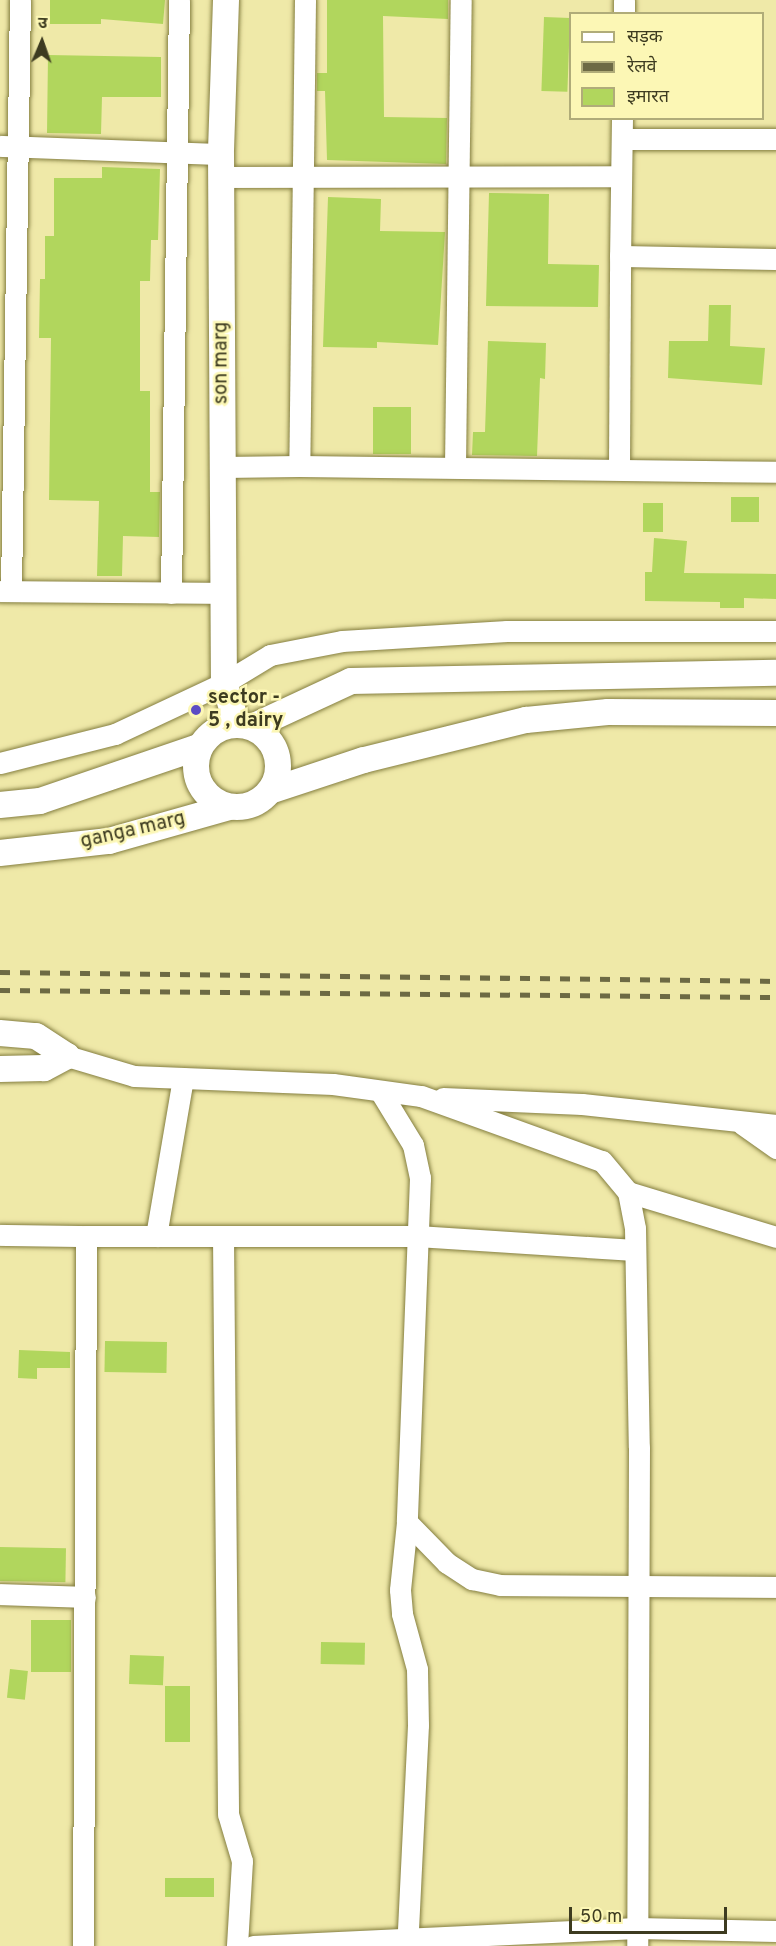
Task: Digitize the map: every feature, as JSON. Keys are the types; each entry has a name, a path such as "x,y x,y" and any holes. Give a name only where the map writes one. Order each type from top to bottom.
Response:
{"street":[{"path":"20,0 10,146 6,591 224,593"},
{"path":"171,593 179,0"},
{"name":"son marg","path":"226,0 221,165 224,683 244,726"},
{"path":"299,466 305,0"},
{"path":"455,467 461,0"},
{"path":"618,468 622,129 776,139"},
{"path":"10,146 178,151 221,165 303,176 621,176"},
{"path":"620,256 776,259"},
{"path":"223,467 618,468 776,472"},
{"path":"0,763 115,734 224,683 270,655 353,640 507,631 776,631"},
{"path":"0,805 40,801 199,747 215,731 244,726 351,681 776,673"},
{"path":"199,747 196,777 203,791 229,807 259,801 270,791 364,760 526,720 608,712 776,713"},
{"path":"244,726 270,741 279,762 270,791"},
{"name":"ganga marg","path":"0,854 109,841 229,807"},
{"path":"0,1033 36,1036 67,1056 134,1076 333,1084 422,1096 582,1104 740,1123 776,1125"},
{"path":"0,1069 44,1068 67,1056"},
{"path":"156,1236 183,1078"},
{"path":"380,1091 419,1162 407,1522 400,1590 402,1614 417,1669 418,1725 407,1943"},
{"path":"422,1096 602,1161 628,1192 776,1237"},
{"path":"740,1123 776,1148"},
{"path":"628,1192 635,1250 638,1584 637,1937"},
{"path":"0,1235 417,1236 635,1250"},
{"path":"83,1946 86,1236"},
{"path":"223,1236 228,1814 242,1861 237,1946"},
{"path":"407,1522 447,1563 472,1579 500,1585 638,1584 776,1587"},
{"path":"0,1594 85,1597"},
{"path":"253,1946 637,1937 776,1931"}],"building":[{"path":"50,0 165,0 163,24 101,19 101,24 50,24"},
{"path":"327,0 448,0 448,19 383,16 384,117 447,118 446,164 327,160 325,91 317,91 317,73 327,73"},
{"path":"544,17 569,18 567,92 541,91"},
{"path":"48,55 161,57 161,97 102,97 101,134 47,133"},
{"path":"102,167 160,169 158,240 151,240 150,281 140,281 140,391 150,391 150,492 160,492 159,537 123,536 122,576 97,576 99,501 49,500 51,338 39,338 40,279 45,279 45,236 54,236 54,178 102,178"},
{"path":"489,193 549,194 548,264 599,265 598,307 486,306"},
{"path":"328,197 381,199 380,231 445,232 438,345 377,342 377,348 323,347"},
{"path":"709,305 731,305 730,346 765,348 762,385 668,378 669,341 708,341"},
{"path":"488,341 546,343 545,379 540,378 537,456 472,455 473,432 485,432"},
{"path":"373,407 411,407 411,454 373,454"},
{"path":"731,497 759,497 759,522 731,522"},
{"path":"643,503 663,503 663,532 643,532"},
{"path":"654,538 687,541 684,573 776,574 776,599 744,598 744,608 720,608 720,602 645,601 645,572 652,572"},
{"path":"105,1341 167,1342 166,1373 104,1372"},
{"path":"19,1350 70,1352 70,1368 37,1368 37,1379 18,1378"},
{"path":"0,1547 66,1548 65,1582 0,1581"},
{"path":"31,1620 71,1620 71,1672 31,1672"},
{"path":"321,1642 365,1643 365,1665 321,1664"},
{"path":"130,1655 164,1656 163,1685 129,1684"},
{"path":"10,1669 28,1671 25,1700 7,1698"},
{"path":"165,1686 190,1686 190,1742 165,1742"},
{"path":"165,1878 214,1878 214,1897 165,1897"}],"railway":[{"path":"0,972 776,981"},
{"path":"0,990 776,997"}],"place":[{"name":"sector - 5 , dairy","path":"196,710"}]}
